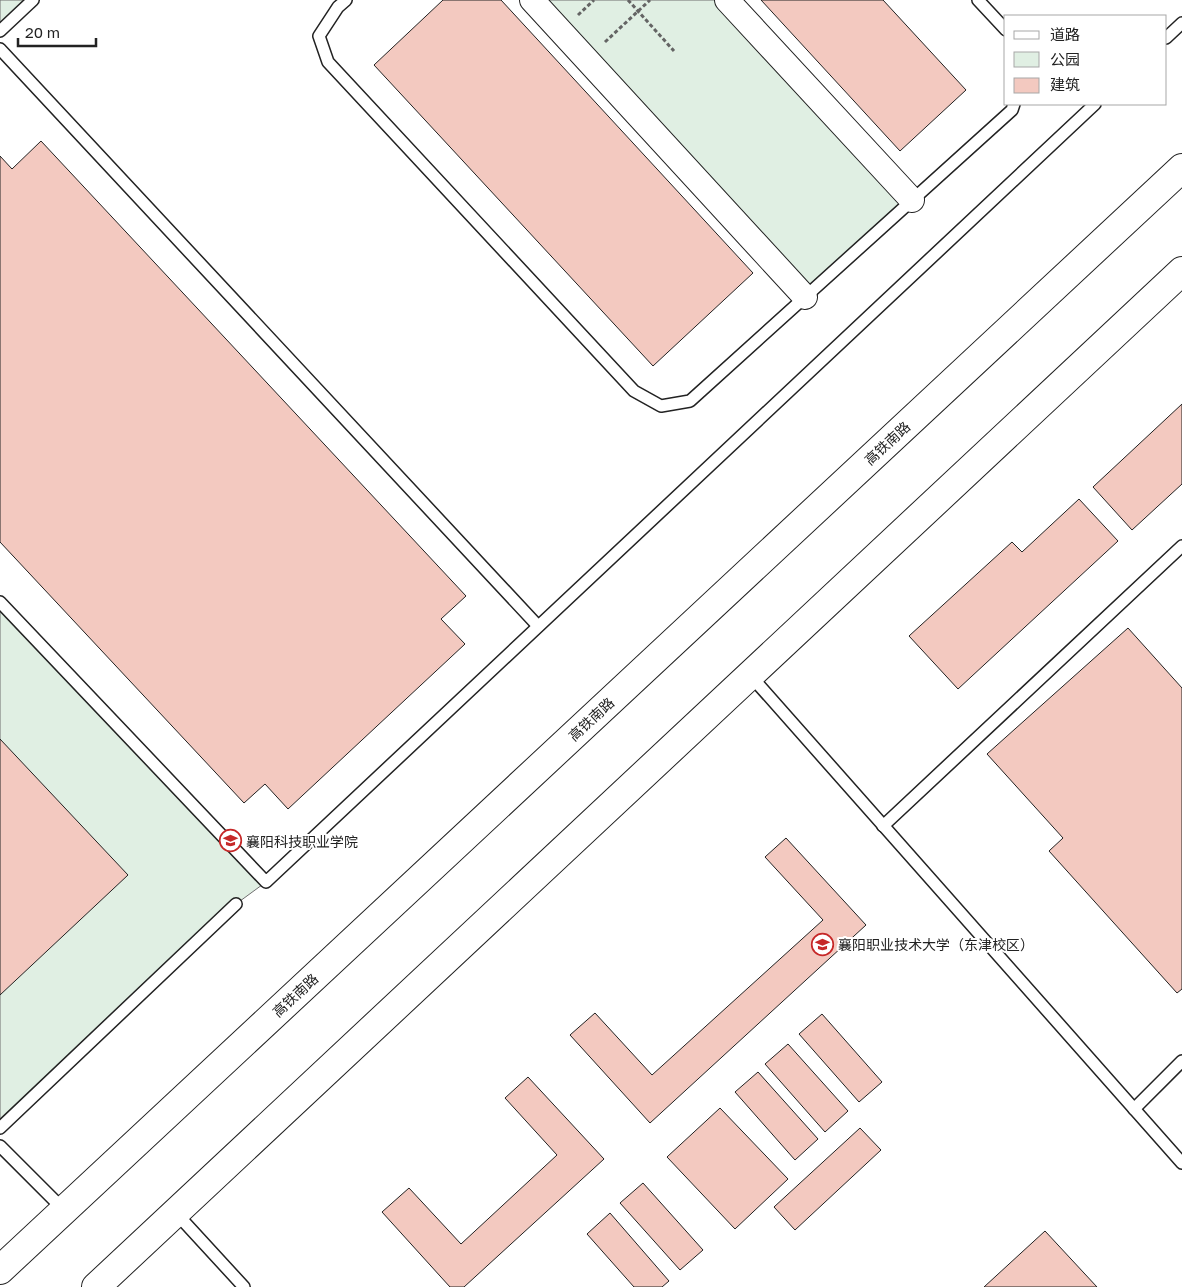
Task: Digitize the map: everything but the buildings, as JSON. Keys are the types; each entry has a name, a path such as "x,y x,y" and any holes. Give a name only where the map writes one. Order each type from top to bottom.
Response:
{"main road":[{"name":"高铁南路","path":"0,1270 1182,168"},
{"path":"96,1287 1182,271"}],"street":[{"path":"532,0 805,297"},
{"path":"727,0 912,200"}],"lane":[{"path":"0,31 33,0"},
{"path":"346,0 338,7 320,36 328,62 634,391 661,406 690,401 1012,110 1014,105"},
{"path":"978,0 1004,28"},
{"path":"1167,37 1182,23"},
{"path":"0,49 538,626"},
{"path":"0,602 266,882 1095,105"},
{"path":"883,826 1182,546"},
{"path":"750,675 1182,1163"},
{"path":"0,1128 236,904"},
{"path":"1134,1108 1182,1061"},
{"path":"0,1146 64,1210"},
{"path":"176,1213 244,1287"}],"path":[{"path":"628,0 674,51"},
{"path":"586,59 650,0"}],"green space":[{"path":"0,0 33,0 0,31"},
{"path":"532,0 727,0 912,200 805,297"},
{"path":"0,602 266,882 236,904 0,1128"}],"place":[{"name":"襄阳科技职业学院","path":"230,841"},
{"name":"襄阳职业技术大学（东津校区）","path":"822,944"}]}
